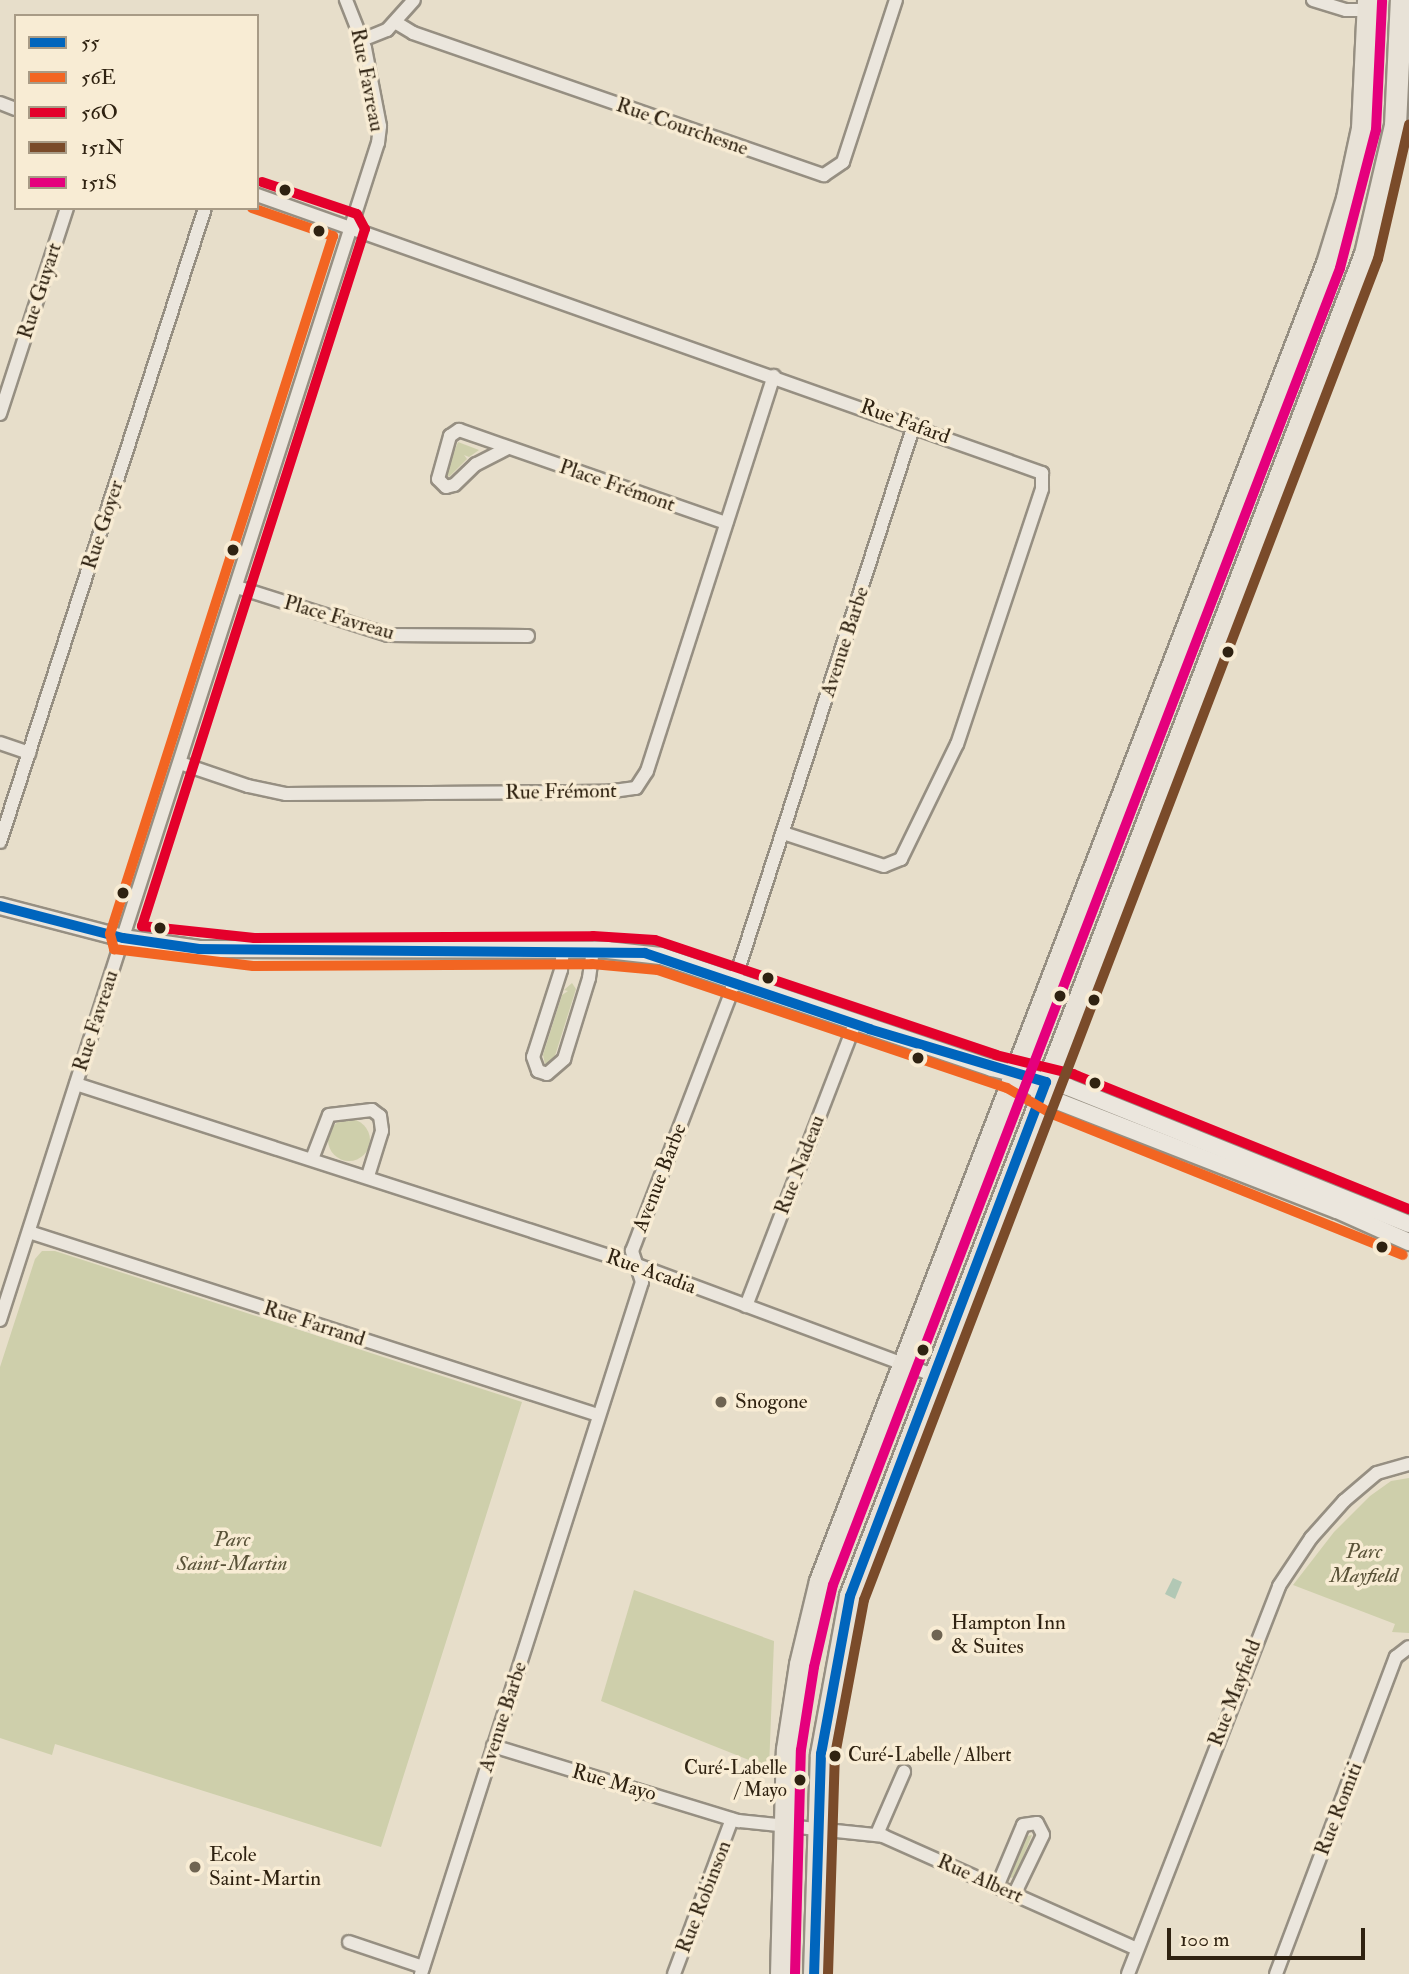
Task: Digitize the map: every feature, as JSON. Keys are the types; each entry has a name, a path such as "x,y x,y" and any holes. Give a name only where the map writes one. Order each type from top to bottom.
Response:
{"main road":[{"path":"814,1974 817,1828 824,1722 845,1614 932,1375 1365,254 1393,140 1405,34 1401,0"},
{"path":"781,1974 784,1825 791,1718 813,1609 901,1364 1177,653 1341,221 1362,128 1368,5"},
{"path":"1177,653 1198,688"}],"street":[{"name":"Rue Favreau","path":"0,1320 380,134 362,40 346,0"},
{"path":"362,40 387,30 414,0"},
{"name":"Rue Courchesne","path":"395,22 413,33 824,175 843,162 896,0"},
{"path":"1313,0 1346,10 1368,5"},
{"name":"Rue Fafard","path":"259,196 1038,469 1045,478 1042,489 957,744 901,859 884,866 783,833"},
{"name":"Rue Guyart","path":"0,414 66,210"},
{"name":"Rue Goyer","path":"0,842 204,210"},
{"name":"Rue Frémont","path":"180,763 248,786 286,794 633,790 647,771 775,376"},
{"name":"Avenue Barbe","path":"422,1970 642,1282 632,1251 734,980 914,425"},
{"name":"Place Frémont","path":"508,448 476,464 454,485 446,487 438,479 454,431 508,448 726,523"},
{"name":"Place Favreau","path":"237,587 388,635 528,636"},
{"path":"0,743 29,753"},
{"path":"0,906 123,938 245,952 593,950 645,953 734,980 855,1024 1013,1075 1328,1188 1409,1224"},
{"path":"563,950 561,970 533,1057 538,1071 547,1074 557,1070 564,1059 589,978 593,950"},
{"name":"Rue Nadeau","path":"746,1306 855,1024"},
{"name":"Rue Acadia","path":"76,1084 368,1176 637,1265 932,1375"},
{"path":"1044,1087 1409,1242"},
{"path":"312,1159 329,1115 375,1112 382,1131 368,1176"},
{"name":"Rue Farrand","path":"29,1232 598,1415"},
{"name":"Rue Mayfield","path":"1128,1974 1279,1586 1318,1529 1356,1489 1385,1469 1409,1464"},
{"name":"Rue Romiti","path":"1276,1974 1396,1657 1408,1647"},
{"name":"Rue Mayo","path":"493,1746 732,1819 817,1828"},
{"path":"877,1834 904,1772"},
{"name":"Rue Robinson","path":"674,1974 732,1819"},
{"path":"997,1887 1023,1825 1037,1823 1043,1835 1014,1895"},
{"name":"Rue Albert","path":"817,1828 877,1834 1138,1949"},
{"path":"349,1942 422,1970"}],"green space":[{"path":"458,442 479,450 469,457 464,455 467,459 449,477 446,472"},
{"path":"572,983 576,989 554,1059 545,1064 543,1055 562,995"},
{"path":"349,1119 364,1125 370,1140 364,1155 349,1161 334,1155 328,1140 334,1125"},
{"name":"Parc Saint-Martin","path":"42,1251 55,1251 522,1402 381,1847 55,1744 52,1755 0,1738 0,1367 35,1259"},
{"name":"Parc Mayfield","path":"1409,1478 1409,1633 1392,1632 1395,1624 1293,1585 1334,1532 1370,1496 1391,1481"},
{"path":"634,1590 774,1641 769,1768 601,1701"},
{"path":"1032,1835 1015,1877 1010,1878 1027,1836"}],"shaded area":[{"path":"1173,1578 1182,1582 1175,1599 1165,1594"}],"transit line":[{"name":"151S","path":"795,1974 801,1750 814,1667 833,1585 1340,268 1376,130 1382,1"},
{"name":"151N","path":"828,1974 835,1755 864,1600 1378,259 1409,125"},
{"name":"56O","path":"262,182 357,214 365,229 142,926 254,938 593,936 655,940 996,1055 1073,1074 1409,1209"},
{"name":"56E","path":"258,210 333,236 110,934 114,949 253,966 592,964 658,970 1007,1088 1052,1114 1403,1255"},
{"name":"55","path":"0,906 123,938 199,949 645,953 869,1029 1046,1082 850,1596 821,1754 814,1974"}],"place":[{"name":"Snogone","path":"721,1402"},
{"name":"Hampton Inn & Suites","path":"937,1635"},
{"name":"Curé-Labelle / Albert","path":"835,1756"},
{"name":"Curé-Labelle / Mayo","path":"800,1780"},
{"name":"Ecole Saint-Martin","path":"195,1867"}]}
